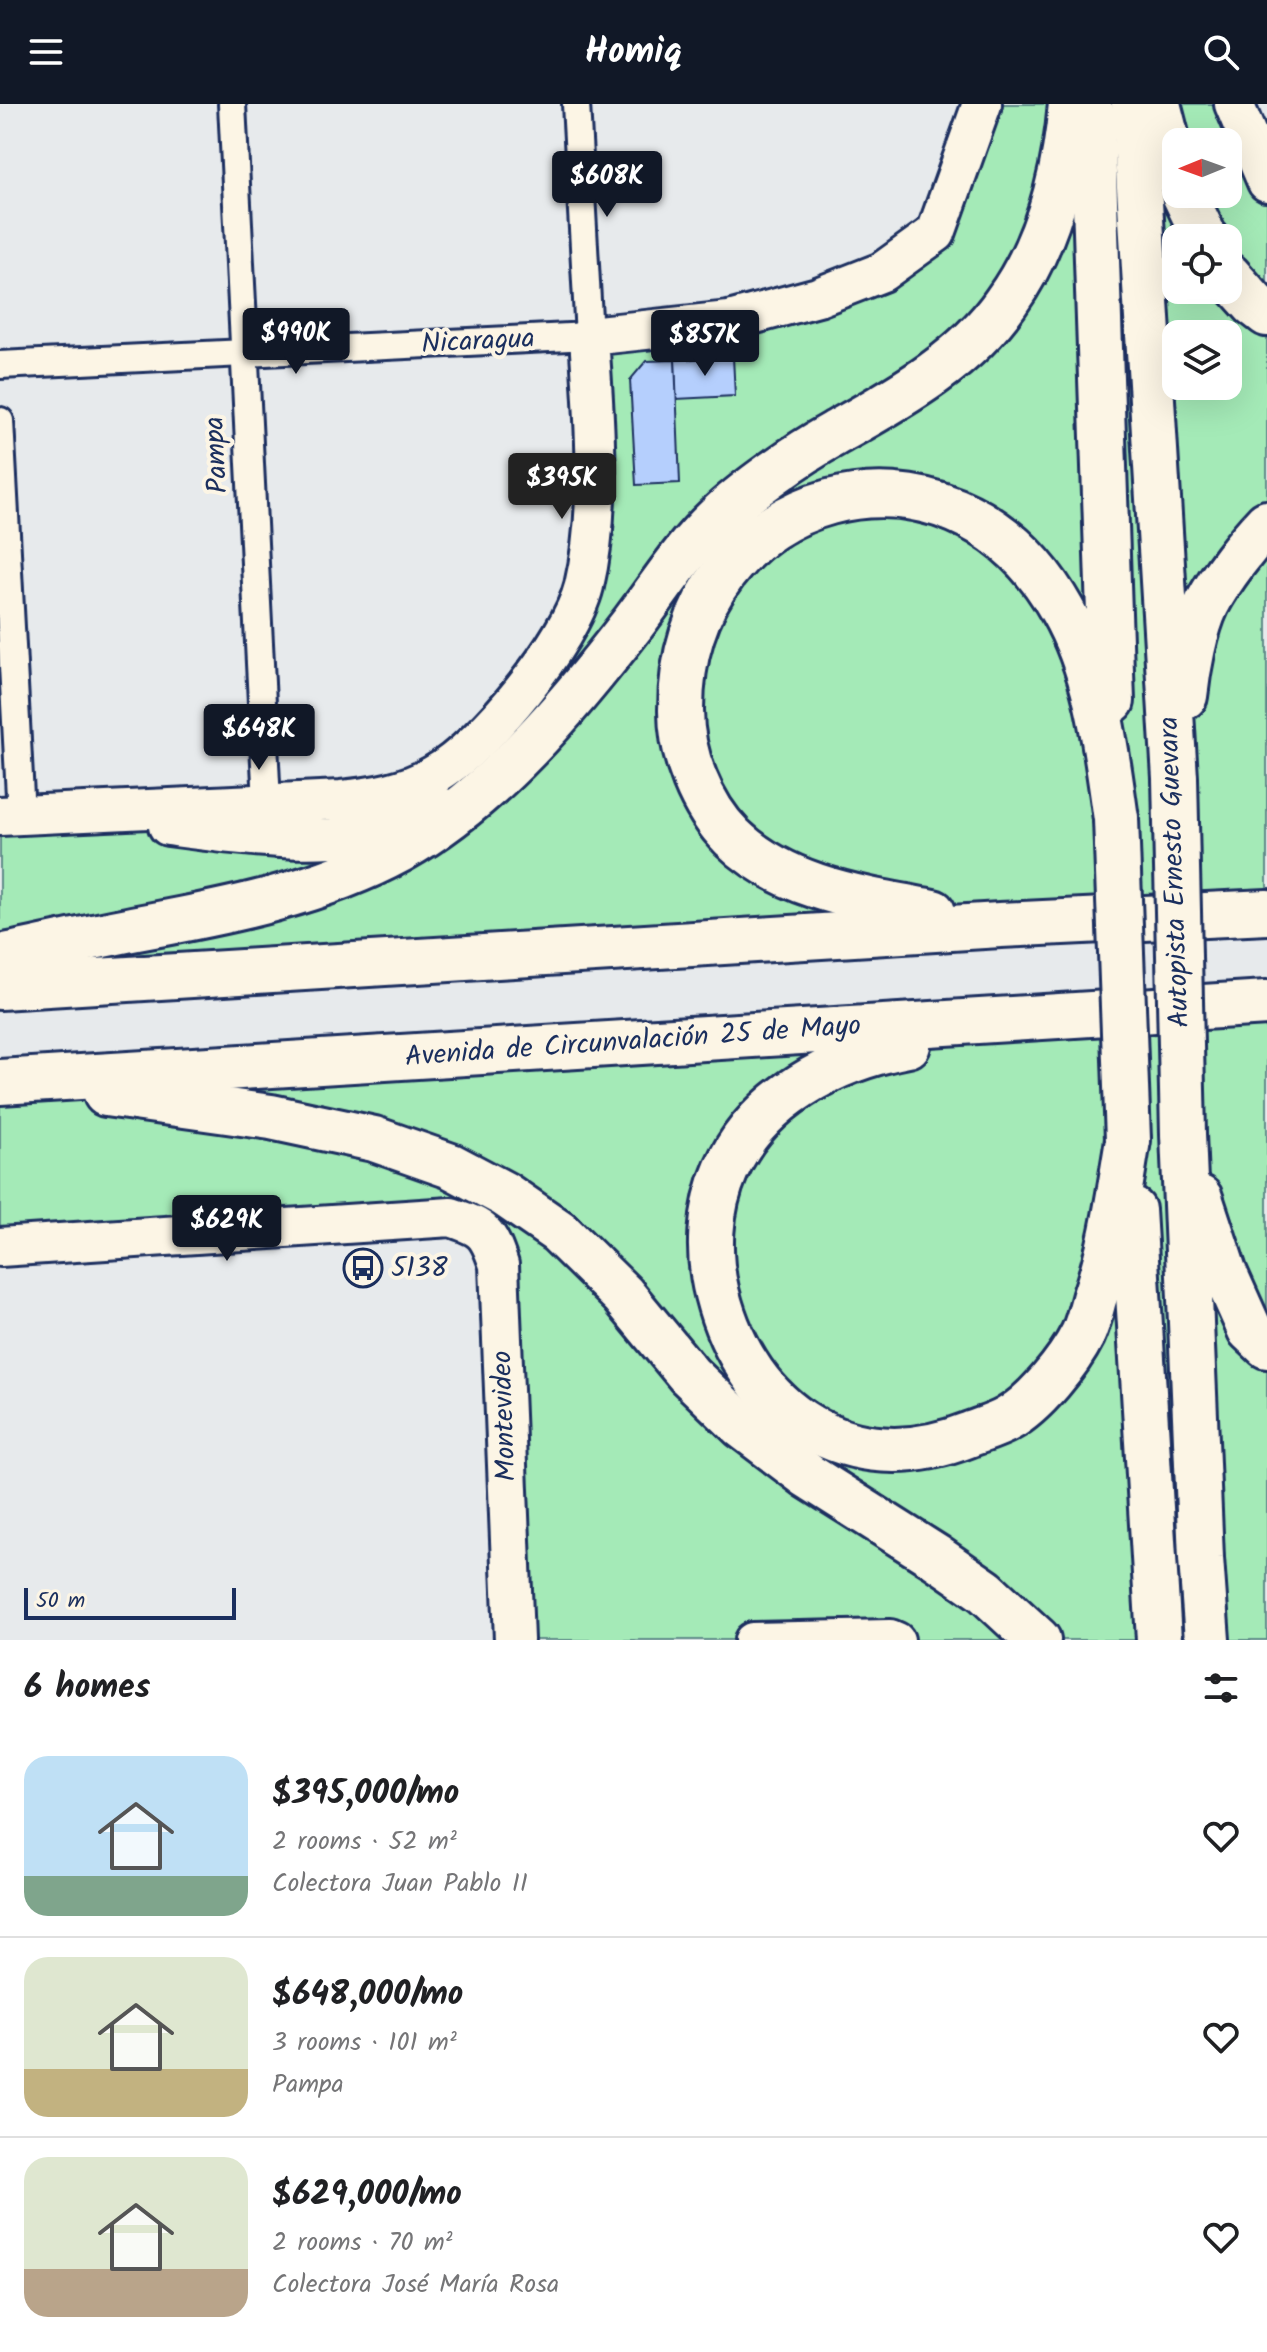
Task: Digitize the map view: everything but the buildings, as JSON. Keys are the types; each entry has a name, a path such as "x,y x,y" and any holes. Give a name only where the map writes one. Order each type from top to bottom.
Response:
{"highway":[{"path":"0,957 230,911 330,881 400,850 491,784 584,686 716,519 788,463 831,435 880,410 934,374 985,329 1014,290 1049,221 1065,164 1071,104"},
{"name":"Autopista Ernesto Guevara","path":"1092,104 1128,1140 1159,1640"},
{"name":"Autopista Ernesto Guevara","path":"1134,104 1175,778 1183,1134 1207,1640"},
{"path":"1158,104 1164,128"},
{"path":"1242,291 1267,314"},
{"path":"1000,925 864,900 790,876 733,838 717,819 685,751 681,722 682,679 694,626 706,599 730,565 755,541 800,511 856,496 889,495 930,502 971,516 1016,547 1036,570 1080,649 1103,731 1116,819"},
{"path":"1175,778 1188,669 1207,605 1250,540 1267,523"},
{"path":"0,987 1000,925 1267,912"},
{"name":"Avenida de Circunvalación 25 de Mayo","path":"8,1082 1267,1003"},
{"path":"1012,1019 853,1059 786,1095 738,1147 725,1171 716,1198 712,1225 714,1280 722,1315 746,1366 781,1408 820,1433 868,1450 895,1452 923,1449 956,1440 1010,1418 1047,1385 1083,1334 1109,1256 1128,1140"},
{"path":"8,1082 271,1117 374,1139 451,1166 504,1194 559,1232 623,1295 689,1375 742,1426 808,1476 985,1591 1038,1640"},
{"path":"1183,1134 1225,1274 1250,1330 1267,1346"}],"main road":[{"name":"Nicaragua","path":"589,336 729,321 818,297 882,272 936,233 982,104"},
{"path":"1234,104 1267,182"},
{"path":"11,816 374,797 405,789 435,775 487,731 512,703 552,650 583,590 592,543 595,486 589,336"},
{"path":"67,813 226,833 314,837 353,835 388,830 491,784"},
{"name":"Montevideo","path":"0,1247 451,1217 477,1226 491,1242 499,1265 514,1640"}],"street":[{"name":"Pampa","path":"232,104 267,803"},
{"path":"576,104 589,336"},
{"name":"Nicaragua","path":"0,365 589,336"},
{"path":"0,421 11,816"},
{"path":"752,1640 890,1637 897,1640"}],"green space":[{"path":"982,104 1234,104 1267,182 1267,912 0,987 0,816 405,789 568,620 589,336 729,321 936,233"},
{"path":"1267,1003 1267,1640 514,1640 477,1226 0,1247 0,1082"}],"place":[{"name":"5138","path":"363,1268"}]}
